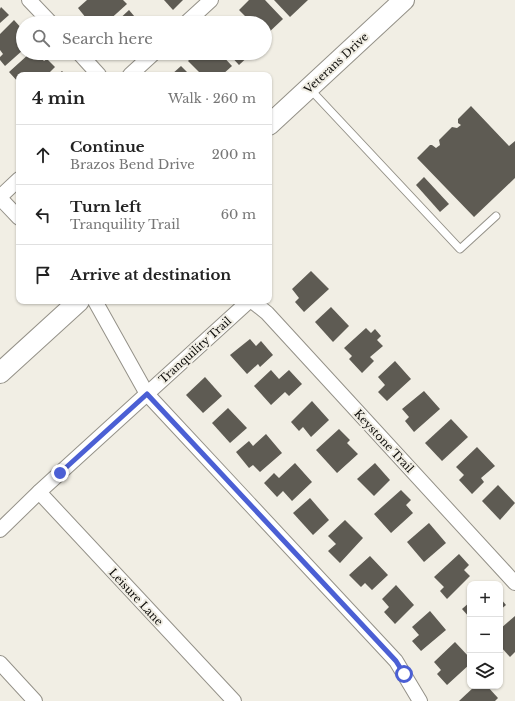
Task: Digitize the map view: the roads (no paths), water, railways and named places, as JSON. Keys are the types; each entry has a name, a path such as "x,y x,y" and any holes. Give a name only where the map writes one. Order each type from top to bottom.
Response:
{"street":[{"path":"30,0 45,16"},
{"path":"194,16 211,0"},
{"name":"Veterans Drive","path":"272,122 404,0"},
{"path":"85,60 96,72"},
{"path":"133,72 146,60"},
{"path":"16,182 0,197 16,215"},
{"path":"0,373 76,304"},
{"path":"97,304 147,394 396,661 420,701"},
{"name":"Tranquility Trail","path":"0,530 39,492 247,304"},
{"name":"Keystone Trail","path":"254,304 267,313 515,583"},
{"name":"Leisure Lane","path":"39,492 234,701"},
{"path":"0,663 35,701"}],"lane":[{"path":"309,88 460,249 496,216"}]}
